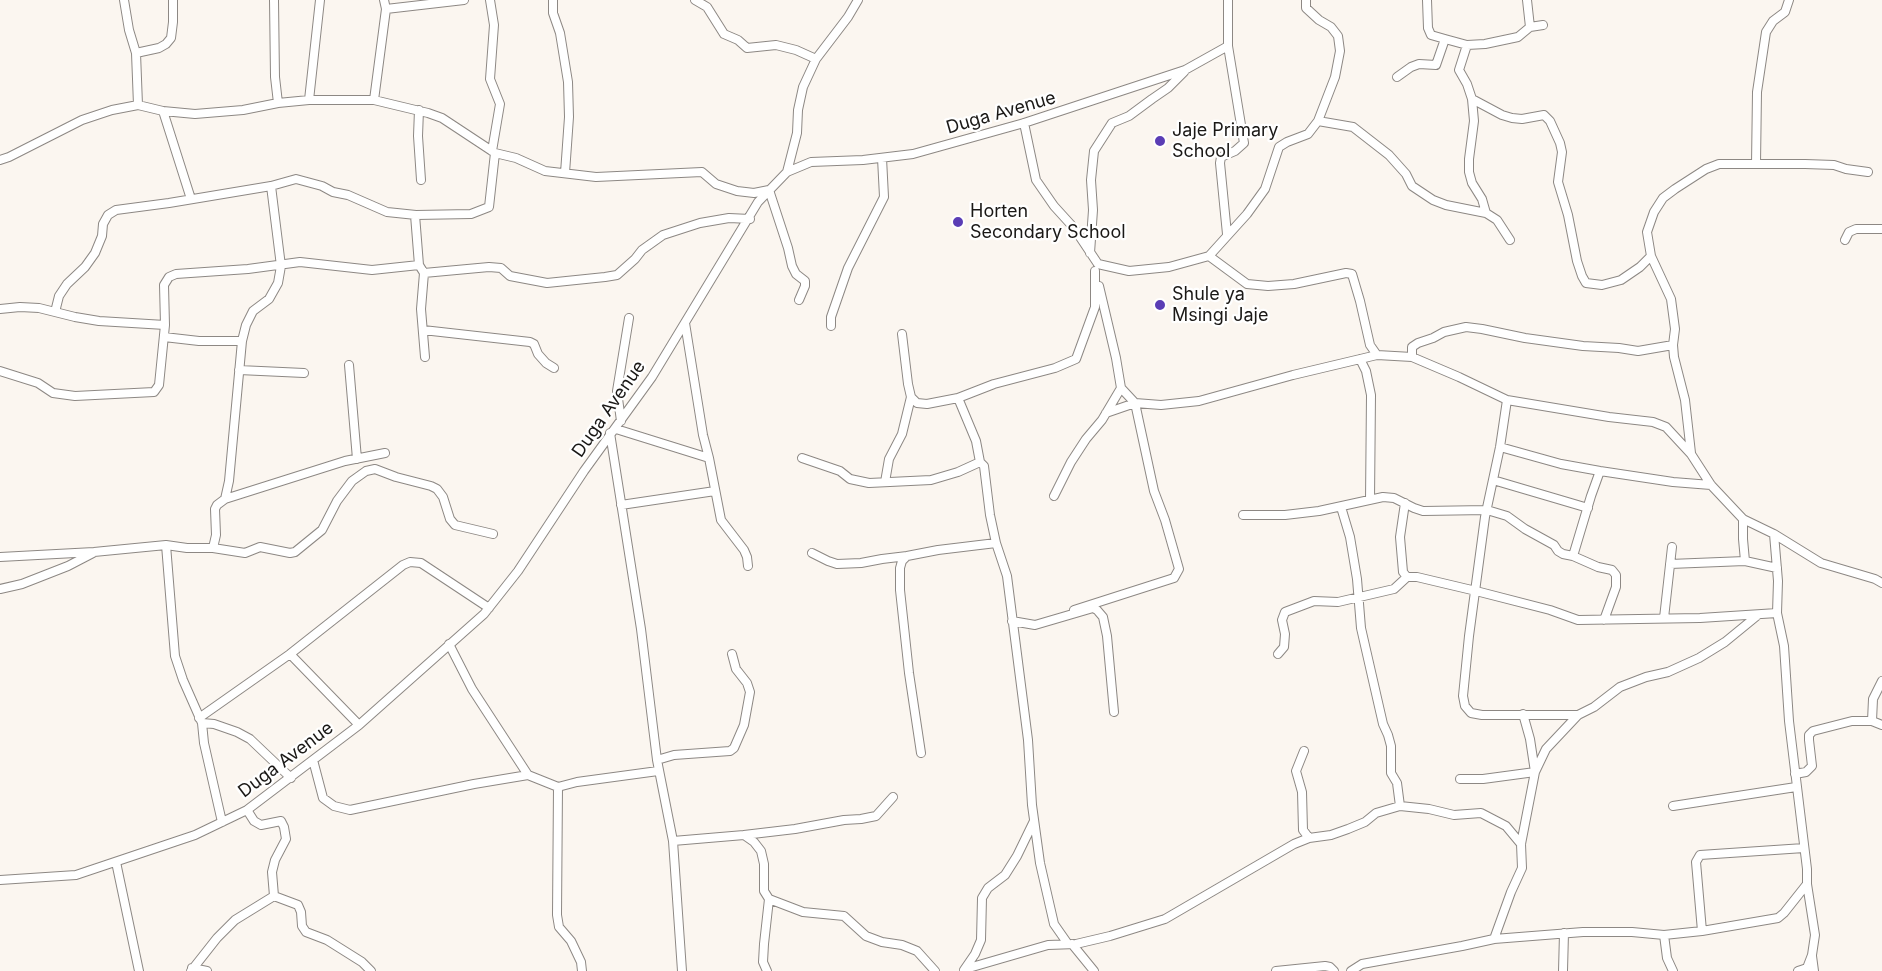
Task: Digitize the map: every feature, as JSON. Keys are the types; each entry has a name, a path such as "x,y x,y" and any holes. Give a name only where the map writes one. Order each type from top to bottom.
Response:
{"street":[{"path":"124,0 136,53 138,105"},
{"path":"136,53 159,48 171,38 173,0"},
{"path":"274,0 275,77 278,103"},
{"path":"309,100 320,0"},
{"path":"374,100 385,4 464,0"},
{"path":"55,312 59,296 95,253 102,236 103,224 108,215 116,210 271,186 297,179 348,195 387,212 415,215 471,214 489,207 493,152 500,104 490,78 494,25 490,0"},
{"path":"553,0 568,82 569,117 565,173"},
{"path":"695,0 707,7 724,34 738,40 747,48 776,45 796,50 816,59"},
{"path":"787,172 797,133 798,110 803,87 816,59 858,0"},
{"path":"1227,234 1221,157 1235,151 1244,143 1228,46 1228,0"},
{"path":"1096,268 1129,271 1169,267 1209,256 1247,214 1265,189 1279,147 1287,141 1308,134 1318,121 1335,77 1340,51 1338,36 1331,27 1318,20 1306,8 1306,0"},
{"path":"1428,0 1428,28 1431,35 1467,45 1485,44 1518,37 1530,27 1543,25"},
{"path":"1527,0 1530,27"},
{"path":"1756,164 1757,92 1766,32 1773,21 1785,12 1789,0"},
{"path":"1397,77 1419,64 1436,65 1446,39"},
{"path":"1467,45 1459,70 1472,99 1474,121 1469,172 1486,213"},
{"name":"Duga Avenue","path":"0,880 76,875 195,836 247,810 358,725 484,614 518,571 652,377 750,219 758,202 787,172 811,162 913,154 1024,123 1185,70 1228,46"},
{"path":"1090,254 1091,180 1094,151 1112,123 1129,116 1168,88 1185,70"},
{"path":"1472,99 1512,118 1522,119 1544,114 1551,121 1562,152 1558,182 1568,215 1577,261 1586,283 1602,285 1621,280 1651,256"},
{"path":"0,160 82,120 112,110 138,105 163,111 195,114 243,110 309,100 374,100 442,118 493,152 516,158 545,171 596,177 702,172 716,184 737,191 754,193 769,190 792,266 796,274 805,281 799,300"},
{"path":"163,111 191,199"},
{"path":"419,111 421,180"},
{"path":"1318,121 1353,127 1389,155 1406,174 1413,186 1446,205 1486,213 1497,220 1510,240"},
{"path":"1024,123 1036,180 1054,206 1074,228 1096,268 1116,358 1120,388 1135,404 1154,491 1179,569 1174,578 1074,610"},
{"path":"831,326 834,308 848,268 884,197 882,158"},
{"path":"1691,454 1685,400 1674,357 1675,329 1671,299 1651,256 1647,232 1654,212 1664,198 1675,189 1706,169 1719,164 1834,165 1868,172"},
{"path":"225,499 229,481 242,341 253,311 269,299 278,283 281,266 271,186"},
{"path":"415,215 419,265 424,273 421,309 425,357"},
{"path":"424,273 489,267 501,268 510,276 547,283 605,277 617,274 642,250 663,235 700,223 729,218 750,219"},
{"path":"1845,240 1849,232 1856,229 1882,230"},
{"path":"1209,256 1247,284 1268,286 1294,284 1346,273 1352,274 1370,345 1377,355"},
{"path":"0,371 38,383 53,393 75,396 154,392 159,385 164,337 164,285 168,278 176,274 281,266 300,262 372,270 419,265"},
{"path":"911,397 917,403 927,404 958,398 994,384 1055,368 1076,359 1095,306 1096,268"},
{"path":"0,309 39,308 99,321 165,325"},
{"path":"621,421 616,391 629,318"},
{"path":"685,323 703,435 710,458 721,520 744,550 748,566"},
{"path":"1412,357 1412,347 1418,343 1444,332 1466,327 1482,328 1525,338 1638,351 1673,345"},
{"path":"423,330 530,342 534,344 538,354 546,363 554,368"},
{"path":"885,482 890,459 902,434 911,397 902,334"},
{"path":"164,337 199,341 242,341"},
{"path":"1106,413 1135,404 1161,405 1199,401 1377,355 1412,357 1507,400 1653,422 1666,427 1691,454 1711,485 1743,519 1774,534 1821,563 1882,583"},
{"path":"1360,359 1366,371 1371,395 1370,500"},
{"path":"349,365 357,459"},
{"path":"239,370 304,373"},
{"path":"1054,496 1071,462 1106,413 1120,388"},
{"path":"958,398 976,441 980,462 984,466 990,515 1007,576 1028,740 1034,822 1040,863 1054,924 1094,971"},
{"path":"1507,400 1487,510 1463,696 1465,706 1472,713 1482,715 1578,715"},
{"path":"682,971 673,841 658,771 613,431 710,458"},
{"path":"1500,447 1561,464 1673,482 1711,485"},
{"path":"213,549 216,535 215,509 225,499 357,459 385,453"},
{"path":"802,458 840,471 850,479 869,483 931,480 958,472 980,462"},
{"path":"0,556 94,552 166,545 245,553 260,548 295,552 322,530 337,501 352,481 366,471 375,470 437,489 443,496 450,519 455,525 493,534"},
{"path":"1573,556 1600,471"},
{"path":"1493,480 1588,508"},
{"path":"621,505 715,491"},
{"path":"1243,515 1285,515 1319,511 1383,497 1394,498 1423,511 1487,510 1507,516 1525,530 1554,545 1558,551 1588,564 1612,570 1616,587 1604,620"},
{"path":"1405,503 1400,537 1403,572 1407,578"},
{"path":"1341,507 1350,537 1360,598 1361,628 1383,724 1391,746 1391,773 1397,783 1400,806"},
{"path":"1743,519 1745,561"},
{"path":"1774,534 1777,613 1786,656 1789,721 1807,884 1815,934 1812,955 1807,968 1798,971"},
{"path":"812,553 837,564 861,563 996,543"},
{"path":"166,545 175,656 200,721 222,822"},
{"path":"1664,618 1672,548"},
{"path":"0,589 22,584 69,566 94,552"},
{"path":"907,556 900,568 900,590 921,753"},
{"path":"1670,564 1745,561 1777,568"},
{"path":"200,721 403,565 410,562 420,563 489,608"},
{"path":"1278,654 1284,647 1285,634 1282,620 1285,612 1294,607 1314,601 1338,602 1360,598 1394,589 1407,578 1418,577 1550,610 1578,620 1700,618 1777,613"},
{"path":"1012,621 1035,625 1093,608 1097,610 1103,617 1107,636 1114,712"},
{"path":"1494,939 1522,868 1521,844 1535,772 1546,749 1578,715 1594,707 1620,687 1668,672 1700,658 1725,642 1758,615"},
{"path":"449,644 472,689 528,775"},
{"path":"290,654 358,725"},
{"path":"657,760 674,755 730,751 734,748 744,725 750,692 747,683 736,669 732,654"},
{"path":"1872,721 1873,699 1882,681"},
{"path":"1523,714 1535,772"},
{"path":"200,721 222,727 250,739 291,778"},
{"path":"1795,774 1806,772 1812,766 1809,735 1813,731 1852,722 1872,721 1882,725"},
{"path":"1304,751 1296,771 1302,792 1303,830 1309,838"},
{"path":"312,760 323,798 334,806 350,810 528,775 558,787 597,778 658,771"},
{"path":"1460,779 1483,779 1535,772"},
{"path":"558,787 557,915 559,927 571,941 581,962 582,971"},
{"path":"1673,806 1796,787"},
{"path":"673,841 795,829 876,816 892,797"},
{"path":"964,970 1048,945 1070,944 1110,936 1165,919 1270,857 1309,838 1331,835 1365,822 1376,813 1400,806 1429,809 1454,815 1481,813 1506,826 1521,844"},
{"path":"247,810 254,821 261,825 281,821 284,827 286,839 275,860 272,872 274,896"},
{"path":"964,970 981,940 982,898 988,888 1005,875 1034,822"},
{"path":"744,835 761,851 764,864 764,891 769,899 803,912 844,916 866,936 917,951 935,971"},
{"path":"1702,931 1696,862 1700,855 1804,848"},
{"path":"116,862 139,971"},
{"path":"1351,971 1362,964 1494,939 1564,933 1632,932 1664,936 1778,918 1807,884"},
{"path":"191,969 235,920 274,896"},
{"path":"274,896 298,905 302,926 306,932 327,940 362,962 371,971"},
{"path":"767,971 763,962 769,899"},
{"path":"1563,971 1564,933"},
{"path":"1664,936 1667,958 1672,971"},
{"path":"1812,955 1814,971"},
{"path":"1276,971 1325,966 1334,971"},
{"path":"191,969 207,971"}],"place":[{"name":"Jaje Primary School","path":"1160,141"},
{"name":"Horten Secondary School","path":"958,222"},
{"name":"Shule ya Msingi Jaje","path":"1160,305"}]}
